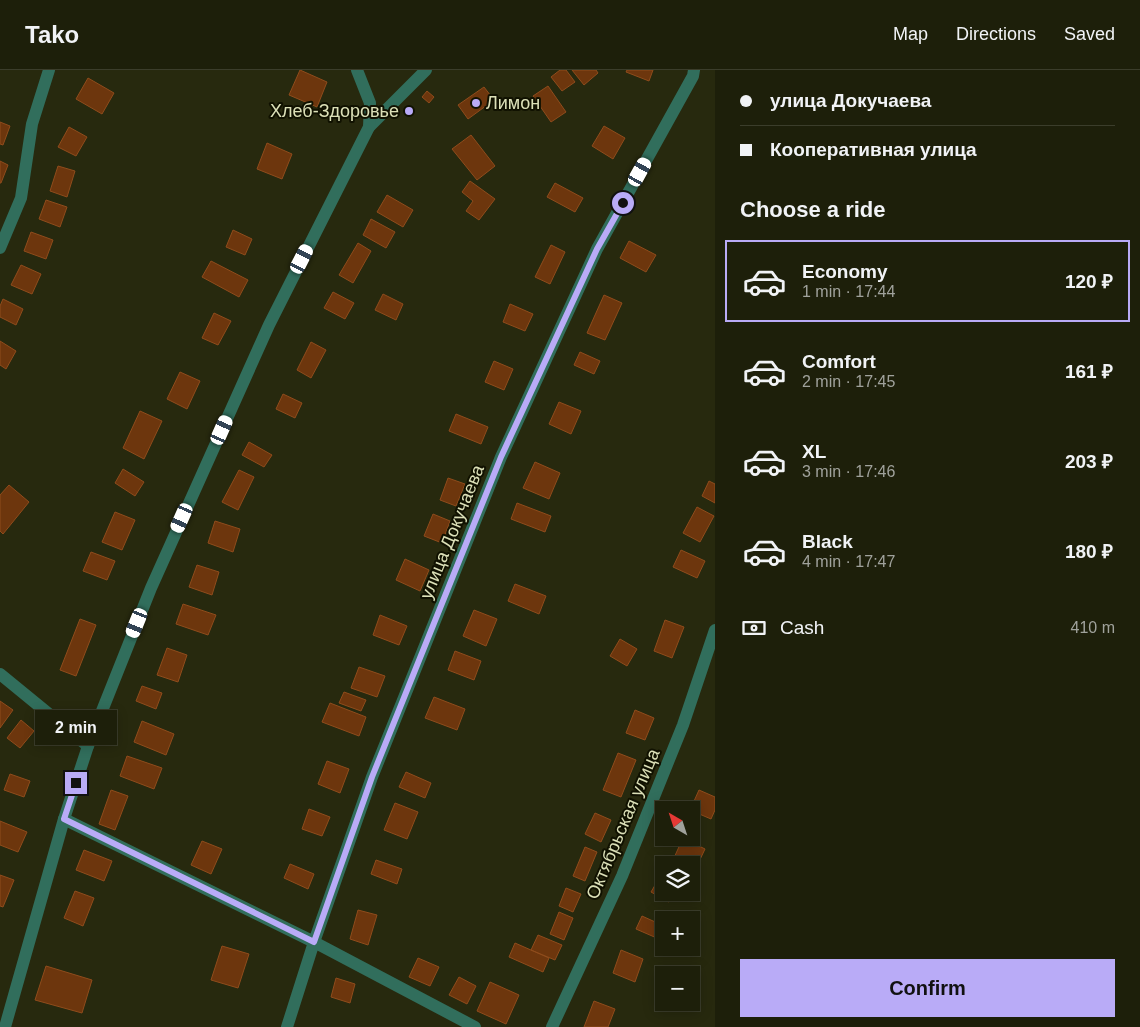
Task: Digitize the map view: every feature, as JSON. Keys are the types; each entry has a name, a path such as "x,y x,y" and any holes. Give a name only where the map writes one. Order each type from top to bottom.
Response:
{"street":[{"path":"0,248 21,198 32,124 49,70"},
{"path":"357,70 370,103 369,127"},
{"path":"5,1027 64,819 88,746 151,588 269,325 369,127 426,70"},
{"name":"улица Докучаева","path":"287,1027 314,942 372,777 501,457 597,249 693,76 694,70"},
{"name":"Октябрьская улица","path":"552,1027 622,876 683,725 715,630"},
{"path":"0,674 88,746"},
{"path":"64,819 314,942 475,1027"}],"building":[{"path":"300,70 327,82 317,107 289,95"},
{"path":"560,70 566,70 575,82 562,91 551,77"},
{"path":"572,70 596,70 598,73 584,85"},
{"path":"627,70 653,70 649,81 626,72"},
{"path":"88,78 114,93 102,114 76,99"},
{"path":"548,86 566,112 551,122 533,96"},
{"name":"Лимон","path":"484,87 494,100 468,119 458,105"},
{"name":"Лимон","path":"427,91 434,97 429,103 422,97"},
{"path":"0,122 10,126 3,145 0,144"},
{"path":"604,126 625,138 613,159 592,146"},
{"path":"69,127 87,137 76,156 58,147"},
{"path":"471,135 495,166 477,180 452,149"},
{"path":"267,143 292,154 282,179 257,169"},
{"path":"0,161 8,165 1,183 0,183"},
{"path":"58,166 75,171 67,197 50,191"},
{"path":"470,181 495,199 479,220 466,211 473,201 462,192"},
{"path":"555,183 583,198 575,212 547,197"},
{"path":"387,195 413,210 403,227 377,212"},
{"path":"46,200 67,207 60,227 39,219"},
{"path":"371,219 395,232 386,248 363,235"},
{"path":"233,230 252,239 245,255 226,247"},
{"path":"31,232 53,240 46,259 24,251"},
{"path":"629,241 656,255 646,272 620,258"},
{"path":"358,243 371,251 353,283 339,275"},
{"path":"551,245 565,252 550,284 535,277"},
{"path":"211,261 248,280 239,297 202,277"},
{"path":"21,265 41,274 32,294 11,285"},
{"path":"333,292 354,303 345,319 324,308"},
{"path":"383,294 403,304 396,320 375,310"},
{"path":"604,295 622,303 605,340 587,333"},
{"path":"3,299 23,309 16,325 0,317 0,306"},
{"path":"510,304 533,314 525,331 503,322"},
{"path":"214,313 231,321 218,345 202,338"},
{"path":"0,341 16,351 6,369 0,365"},
{"path":"311,342 326,350 311,378 297,370"},
{"path":"580,352 600,361 594,374 574,365"},
{"path":"494,361 513,369 504,390 485,382"},
{"path":"180,372 200,381 187,409 167,399"},
{"path":"283,394 302,403 295,418 276,409"},
{"path":"559,402 581,411 571,434 549,424"},
{"path":"140,411 162,421 144,459 123,448"},
{"path":"456,414 488,427 481,444 449,431"},
{"path":"249,442 272,455 264,467 242,455"},
{"path":"535,462 560,473 549,499 523,488"},
{"path":"123,469 144,482 135,496 115,483"},
{"path":"239,470 254,477 238,510 222,502"},
{"path":"448,478 465,484 456,506 440,500"},
{"path":"709,481 715,484 715,503 702,496"},
{"path":"9,485 29,502 3,534 0,531 0,495"},
{"path":"517,503 551,516 545,532 511,519"},
{"path":"697,507 714,516 700,542 683,533"},
{"path":"115,512 135,520 122,550 102,542"},
{"path":"433,514 450,521 442,543 424,536"},
{"path":"215,521 240,529 233,552 208,543"},
{"path":"681,550 705,561 697,578 673,567"},
{"path":"91,552 115,561 107,580 83,571"},
{"path":"405,559 429,570 420,591 396,580"},
{"path":"197,565 219,572 212,595 189,587"},
{"path":"515,584 546,596 539,614 508,601"},
{"path":"183,604 216,615 208,635 176,624"},
{"path":"474,610 497,619 486,646 463,636"},
{"path":"380,615 407,626 399,645 373,635"},
{"path":"80,619 96,625 76,676 60,670"},
{"path":"665,620 684,627 672,658 654,651"},
{"path":"620,639 637,649 627,666 610,656"},
{"path":"167,648 187,655 178,682 157,675"},
{"path":"455,651 481,661 474,680 448,670"},
{"path":"359,667 385,676 377,697 351,688"},
{"path":"142,686 162,693 156,709 136,701"},
{"path":"344,692 366,700 361,711 339,703"},
{"path":"434,697 465,709 457,730 425,718"},
{"path":"0,701 13,710 0,728"},
{"path":"330,703 366,717 359,736 322,722"},
{"path":"635,710 654,718 645,740 626,733"},
{"path":"21,720 34,731 20,748 7,738"},
{"path":"142,721 174,734 166,755 134,742"},
{"path":"618,753 636,760 621,797 603,790"},
{"path":"127,756 162,768 154,789 120,776"},
{"path":"327,761 349,769 340,793 318,784"},
{"path":"406,772 431,783 425,798 399,787"},
{"path":"10,774 30,781 24,797 4,790"},
{"path":"111,790 128,796 115,830 99,824"},
{"path":"699,790 715,797 715,810 711,819 700,814 700,801 694,801"},
{"path":"395,803 418,812 407,839 384,830"},
{"path":"309,809 330,817 322,836 302,829"},
{"path":"595,813 611,820 601,842 585,834"},
{"path":"0,821 27,832 18,852 0,845"},
{"path":"202,841 222,849 211,874 191,865"},
{"path":"679,846 699,846 705,849 700,860 700,856 675,856"},
{"path":"585,847 597,852 585,881 573,876"},
{"path":"84,850 112,861 104,881 76,870"},
{"path":"376,860 402,869 397,884 371,874"},
{"path":"290,864 314,874 308,889 284,878"},
{"path":"0,875 14,880 3,907 0,906"},
{"path":"655,885 655,894 651,892"},
{"path":"566,888 581,894 573,912 559,906"},
{"path":"75,891 94,898 83,926 64,918"},
{"path":"358,910 377,915 368,945 350,939"},
{"path":"559,912 573,918 564,940 550,934"},
{"path":"642,916 655,922 655,937 636,929"},
{"path":"538,935 562,945 555,960 531,950"},
{"path":"515,943 549,958 543,972 509,957"},
{"path":"222,946 249,954 238,988 211,980"},
{"path":"621,950 643,959 635,982 613,973"},
{"path":"418,958 439,967 430,986 409,977"},
{"path":"46,966 92,980 82,1013 35,1000"},
{"path":"459,977 476,986 467,1004 449,995"},
{"path":"336,978 355,984 350,1003 331,997"},
{"path":"490,982 519,995 506,1024 477,1011"},
{"path":"594,1001 615,1009 608,1027 584,1027"}],"place":[{"name":"Лимон","path":"476,103"},
{"name":"Хлеб-Здоровье","path":"409,111"}],"route":[{"path":"76,783 64,819 314,942 372,777 501,457 597,249 623,203"}]}
